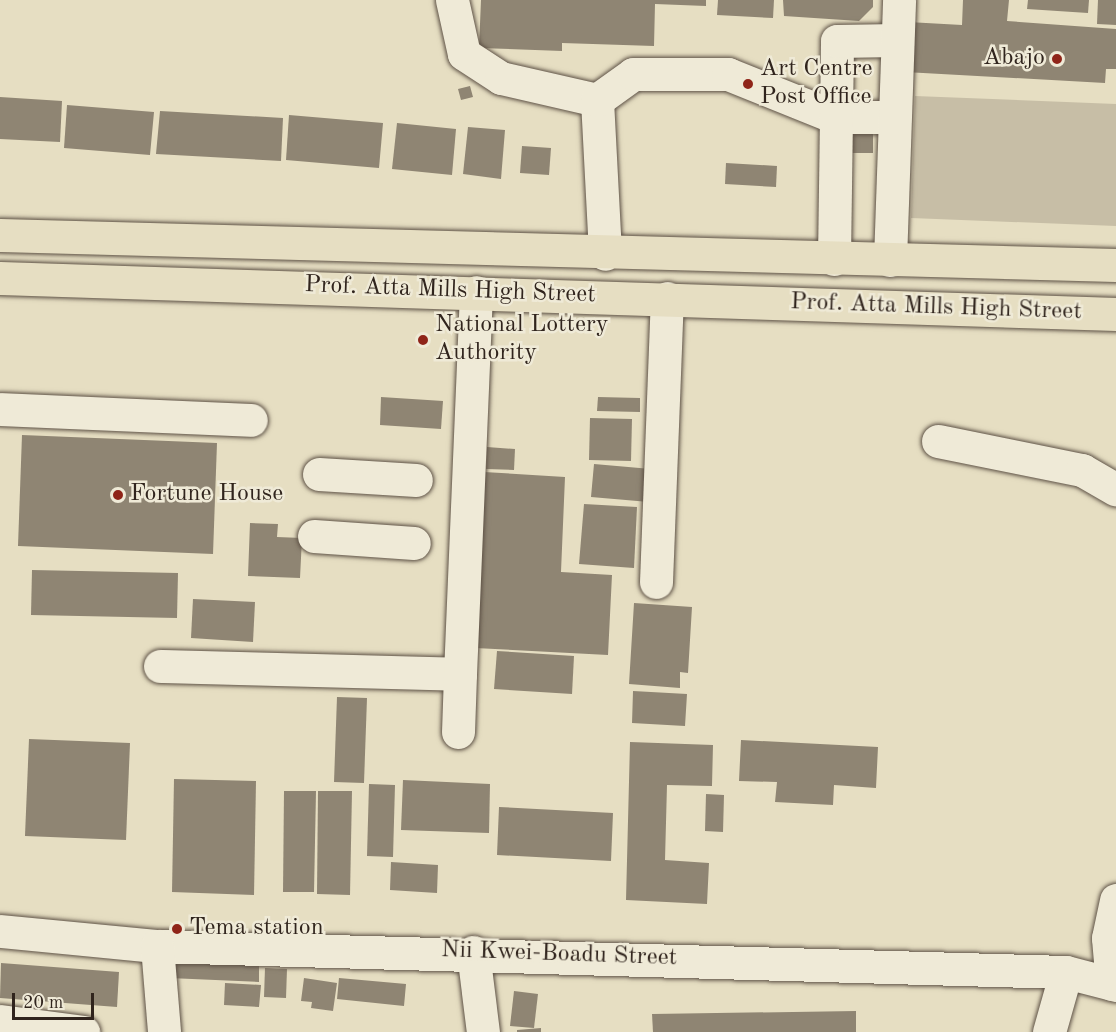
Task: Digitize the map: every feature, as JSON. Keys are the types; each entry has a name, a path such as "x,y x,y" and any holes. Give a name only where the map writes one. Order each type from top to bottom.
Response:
{"main road":[{"name":"Prof. Atta Mills High Street","path":"0,235 605,254 1116,265"},
{"name":"Prof. Atta Mills High Street","path":"0,279 476,292 1116,314"}],"street":[{"path":"452,0 464,54 501,78 597,100 633,74 728,74 835,117 894,117"},
{"path":"890,260 899,0"},
{"path":"834,259 837,41 897,40"},
{"path":"597,100 605,254"},
{"path":"458,732 476,292"},
{"path":"656,582 667,298"},
{"path":"1,409 251,420"},
{"path":"938,441 1082,470 1116,490"},
{"path":"319,474 416,480"},
{"path":"314,536 414,543"},
{"path":"160,666 460,674"},
{"path":"1114,984 1108,938 1116,900"},
{"name":"Nii Kwei-Boadu Street","path":"0,931 157,946 473,952 1066,972 1114,984"},
{"path":"157,946 164,1032"},
{"path":"473,952 483,1032"},
{"path":"1049,1032 1066,972"},
{"path":"0,1021 83,1032"}],"shaded area":[{"path":"915,96 1116,104 1116,226 911,218"}],"building":[{"path":"481,0 706,0 706,6 655,4 654,46 562,43 562,51 479,48"},
{"path":"718,0 774,0 773,18 717,15"},
{"path":"783,0 873,0 873,7 859,21 784,16"},
{"path":"963,0 1009,0 1007,21 1116,29 1116,69 1106,69 1105,83 905,72 908,22 962,25"},
{"path":"1028,0 1089,0 1088,13 1027,9"},
{"path":"1098,0 1116,0 1116,25 1097,24"},
{"path":"470,86 473,97 461,100 458,89"},
{"path":"0,97 62,101 60,142 0,139"},
{"path":"67,105 154,112 150,155 64,148"},
{"path":"160,111 283,118 281,161 156,154"},
{"path":"289,115 383,123 379,168 286,160"},
{"path":"397,123 456,129 452,175 392,169"},
{"path":"468,127 505,130 501,179 463,174"},
{"path":"850,127 873,127 873,153 851,153"},
{"path":"522,146 551,148 549,175 520,173"},
{"path":"726,163 777,166 776,187 725,184"},
{"path":"381,397 443,401 441,429 380,425"},
{"path":"598,397 640,398 640,412 597,411"},
{"path":"590,418 632,419 631,461 589,460"},
{"name":"Fortune House","path":"22,435 217,443 213,554 18,546"},
{"path":"487,447 515,449 514,470 486,469"},
{"path":"594,464 651,469 649,502 591,497"},
{"path":"484,472 565,477 561,572 612,575 608,655 475,648"},
{"path":"584,504 637,507 634,568 579,564"},
{"path":"250,523 278,524 277,537 302,538 300,578 248,576"},
{"path":"32,570 178,573 177,618 31,615"},
{"path":"193,599 255,602 253,642 191,638"},
{"path":"634,603 692,607 688,673 680,672 680,688 629,684"},
{"path":"497,651 574,656 572,694 494,689"},
{"path":"633,691 687,694 685,726 632,723"},
{"path":"337,697 367,698 364,783 334,782"},
{"path":"29,739 130,743 126,840 25,836"},
{"path":"741,740 878,747 876,788 834,785 833,805 775,802 777,782 739,781"},
{"path":"630,742 713,745 712,786 667,785 665,860 709,863 707,904 626,900"},
{"path":"174,779 256,781 254,895 172,892"},
{"path":"403,780 490,784 489,833 401,830"},
{"path":"369,784 395,785 393,857 367,856"},
{"path":"284,791 316,791 314,892 283,892"},
{"path":"318,791 352,791 350,895 317,894"},
{"path":"706,794 724,795 723,832 705,831"},
{"path":"499,807 613,813 611,861 497,855"},
{"path":"391,862 438,865 437,893 390,890"},
{"path":"170,960 259,965 259,982 169,978"},
{"path":"1,963 119,972 117,1007 0,998"},
{"path":"265,968 287,969 286,998 264,997"},
{"path":"304,978 337,983 333,1011 311,1008 312,1002 301,1001"},
{"path":"339,978 406,984 404,1006 337,999"},
{"path":"225,983 261,985 259,1007 224,1005"},
{"path":"514,991 538,994 534,1028 510,1026"},
{"path":"856,1011 856,1032 653,1032 652,1014"},
{"path":"541,1028 541,1032 517,1032 517,1030"}],"place":[{"name":"Abajo","path":"1057,59"},
{"name":"Art Centre Post Office","path":"748,84"},
{"name":"National Lottery Authority","path":"423,340"},
{"name":"Fortune House","path":"118,495"},
{"name":"Tema station","path":"177,929"}]}
